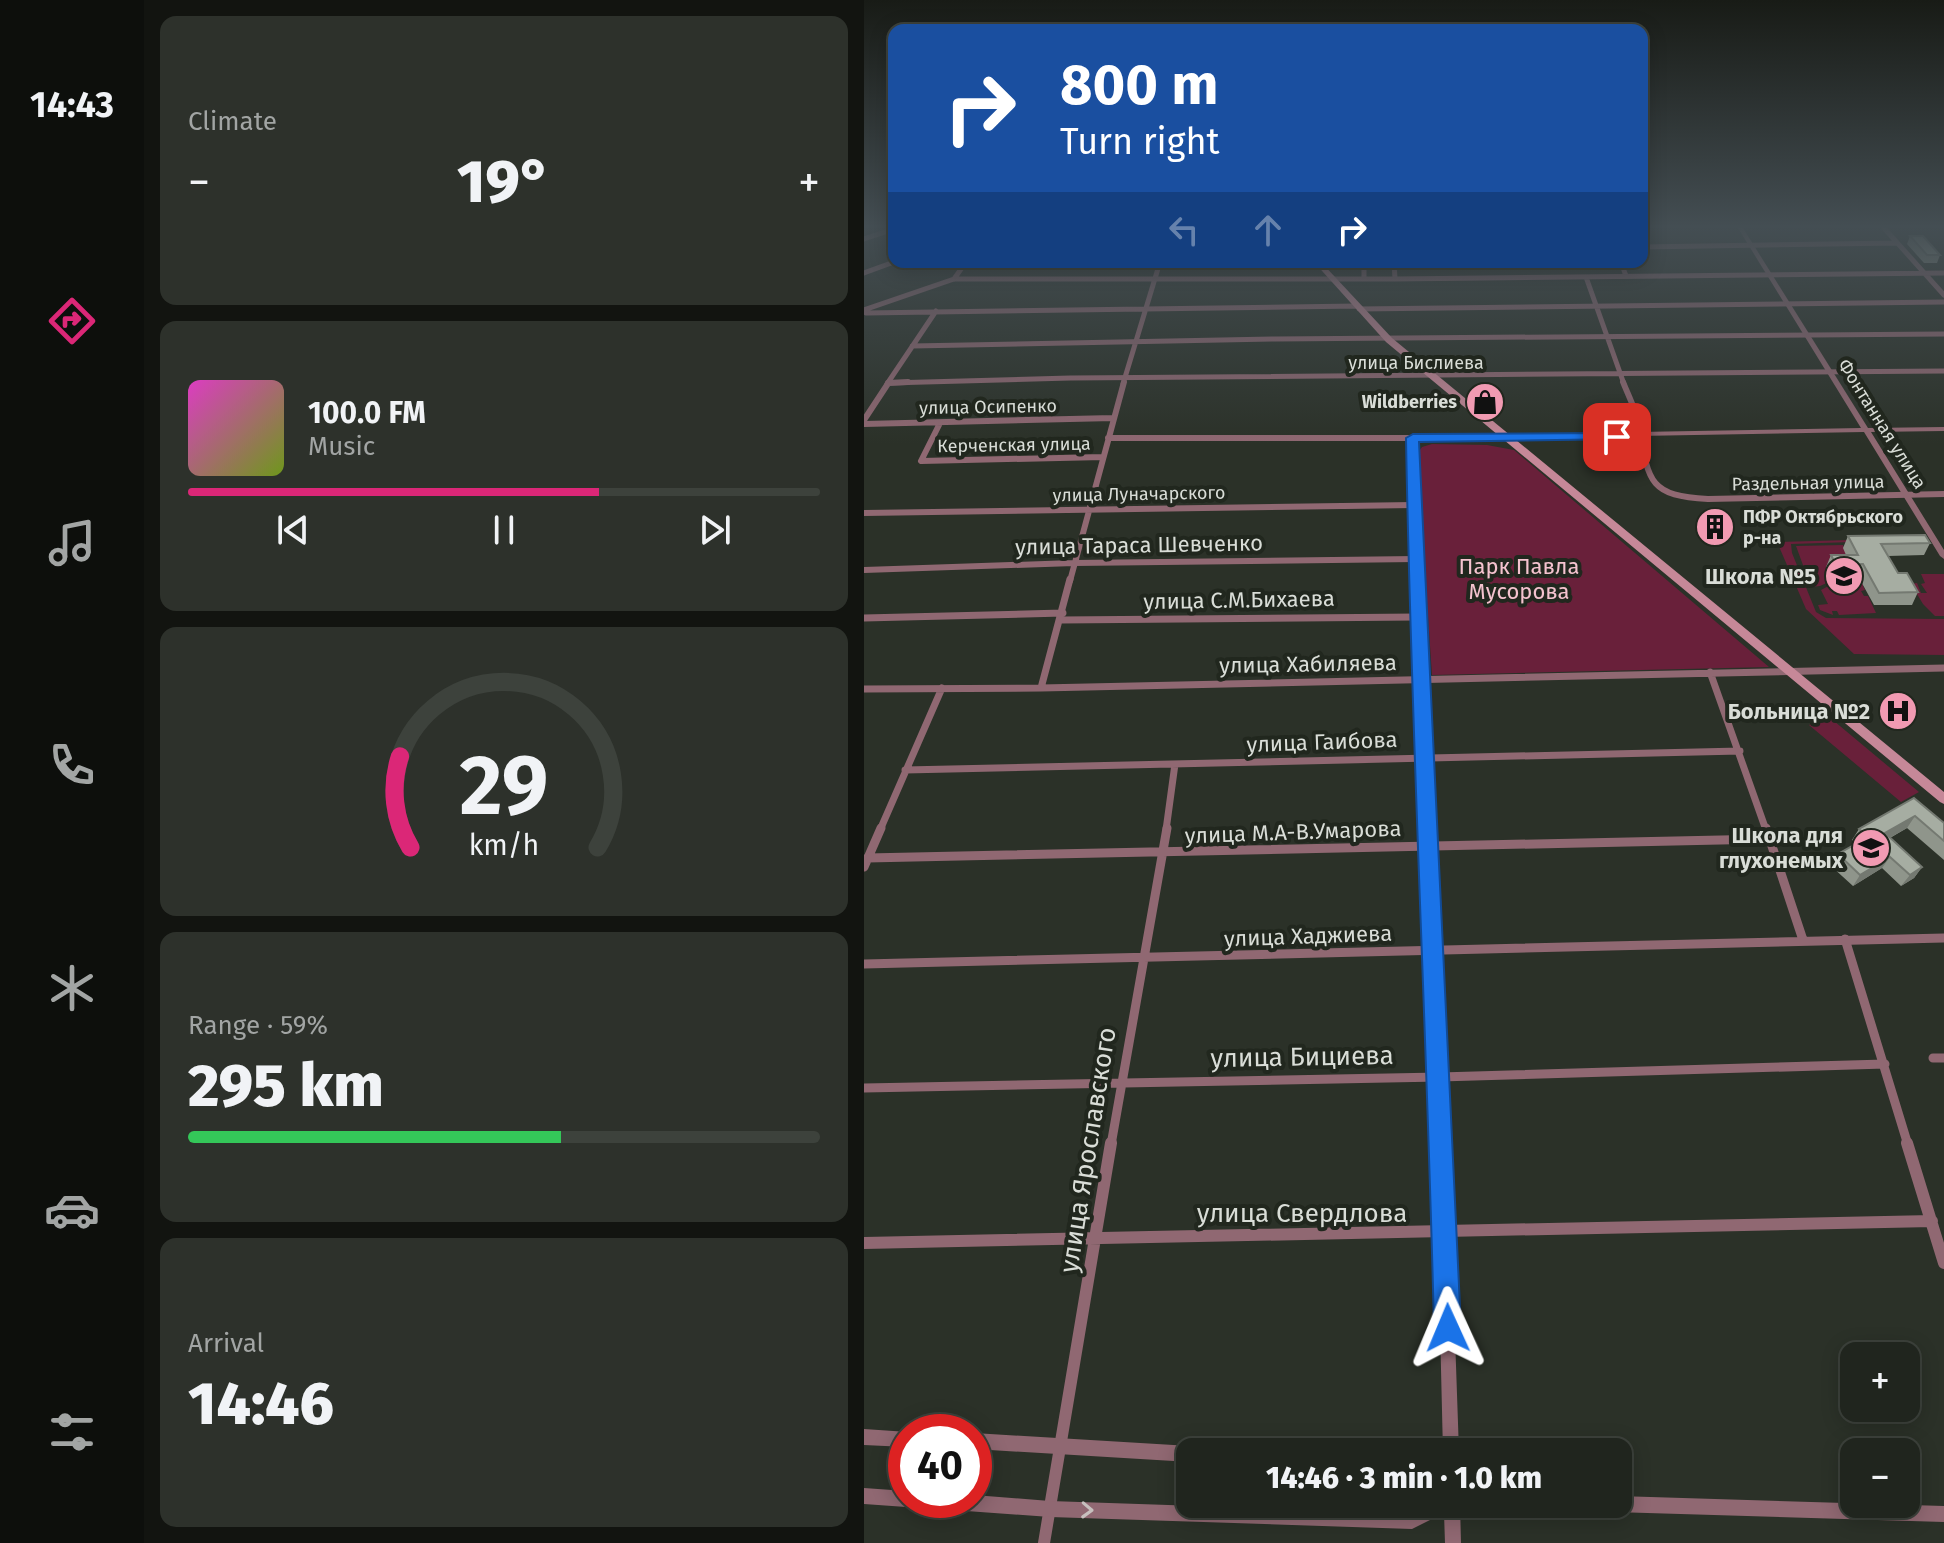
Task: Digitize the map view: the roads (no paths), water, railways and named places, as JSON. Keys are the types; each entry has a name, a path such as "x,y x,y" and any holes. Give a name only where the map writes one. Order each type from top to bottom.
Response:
{"main road":[{"path":"1351,300 1389,340 1506,439 1645,550 1944,799"}],"street":[{"path":"864,312 897,300"},
{"path":"1041,688 1113,418 1148,300"},
{"path":"1594,300 1640,436"},
{"name":"Фонтанная улица","path":"1785,300 1941,546 1944,556"},
{"path":"864,312 1944,302"},
{"path":"864,422 936,311"},
{"path":"912,346 1135,341 1944,334"},
{"name":"улица Бислиева","path":"888,383 1944,371"},
{"name":"улица Осипенко","path":"864,422 1113,418"},
{"name":"Керченская улица","path":"940,423 921,461 1103,457"},
{"path":"1108,438 1506,439 1944,429"},
{"name":"Раздельная улица","path":"1640,436 1650,473 1658,486 1673,496 1708,499 1944,494"},
{"path":"1413,438 1417,617 1440,1077 1451,1438"},
{"name":"улица Луначарского","path":"864,513 1414,505"},
{"name":"улица Тараса Шевченко","path":"864,570 1074,563 1416,559"},
{"name":"улица С.М.Бихаева","path":"864,618 1417,617"},
{"name":"улица Хабиляева","path":"864,689 1041,688 1944,668"},
{"path":"1710,672 1740,751 1803,940"},
{"path":"866,863 942,688"},
{"name":"улица Гаибова","path":"905,770 1740,751"},
{"name":"улица Ярославского","path":"1044,1543 1142,959 1163,854 1175,764"},
{"name":"улица М.А-В.Умарова","path":"866,863 1767,839"},
{"name":"улица Хаджиева","path":"864,964 1944,938"},
{"path":"1845,939 1944,1263"},
{"name":"улица Бициева","path":"864,1088 1440,1077 1885,1064"},
{"name":"улица Свердлова","path":"864,1243 1096,1236 1445,1234 1932,1221"},
{"path":"864,1437 888,1438"},
{"path":"992,1442 1176,1453"},
{"path":"864,1496 888,1498"},
{"path":"992,1505 1176,1513"},
{"path":"1632,1505 1944,1514"},
{"path":"1322,1518 1412,1521 1418,1518"},
{"path":"1452,1518 1453,1543"}],"place":[{"name":"Wildberries","path":"1485,402"},
{"name":"ПФР Октябрьского р-на","path":"1715,527"},
{"name":"Школа №5","path":"1844,576"},
{"name":"Больница №2","path":"1898,711"},
{"name":"Школа для глухонемых","path":"1871,848"}],"park label":[{"name":"Парк Павла Мусорова","path":"1519,578"}]}
